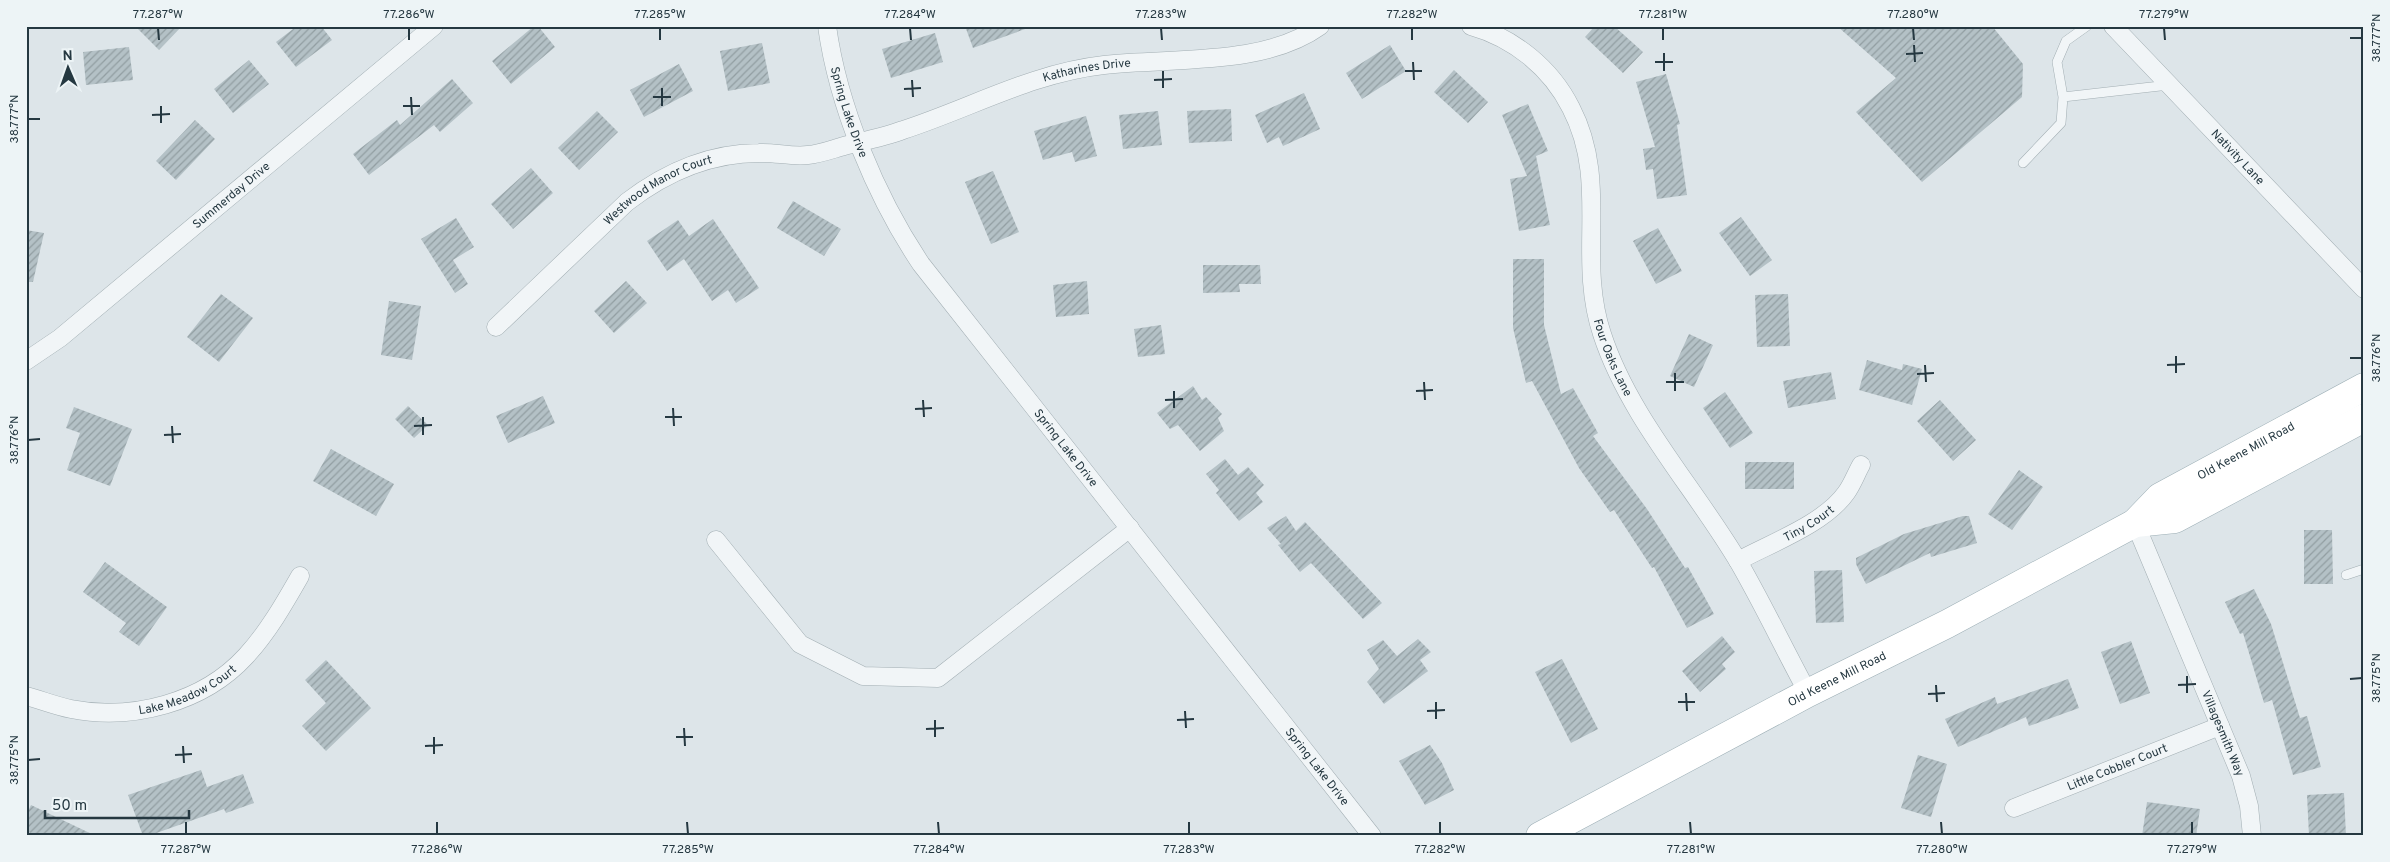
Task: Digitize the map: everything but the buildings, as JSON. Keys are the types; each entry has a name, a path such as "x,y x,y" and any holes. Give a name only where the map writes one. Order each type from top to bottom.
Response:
{"main road":[{"name":"Old Keene Mill Road","path":"1540,836 1808,693 1947,624 2135,523 2160,497 2364,387"},
{"name":"Old Keene Mill Road","path":"2135,523 2175,519 2364,418"}],"street":[{"name":"Summerday Drive","path":"26,361 68,331 434,26"},
{"name":"Spring Lake Drive","path":"827,26 845,105 882,200 900,234 921,264 1372,836"},
{"name":"Katharines Drive","path":"860,142 903,130 1022,83 1060,72 1104,65 1250,54 1292,43 1320,26"},
{"name":"Four Oaks Lane","path":"1471,26 1510,42 1524,51 1551,76 1571,107 1580,126 1590,165 1593,191 1590,275 1595,310 1612,362 1631,399 1738,561 1808,693"},
{"name":"Nativity Lane","path":"2113,26 2364,289"},
{"name":"Westwood Manor Court","path":"496,327 627,202 669,174 697,163 729,155 759,153 809,155 860,142"},
{"name":"Tiny Court","path":"1738,561 1830,510 1846,493 1861,465"},
{"name":"Villagesmith Way","path":"2135,523 2240,776 2249,806 2252,836"},
{"path":"716,540 800,644 863,676 938,678 1130,528"},
{"name":"Lake Meadow Court","path":"26,696 71,709 111,712 148,709 187,697 222,677 247,655 278,614 300,576"},
{"name":"Little Cobbler Court","path":"2014,808 2220,726"}],"lane":[{"path":"2023,163 2061,123 2063,98 2057,62 2066,41 2087,26"},
{"path":"2063,98 2169,85"},
{"path":"2346,575 2364,569"}]}
